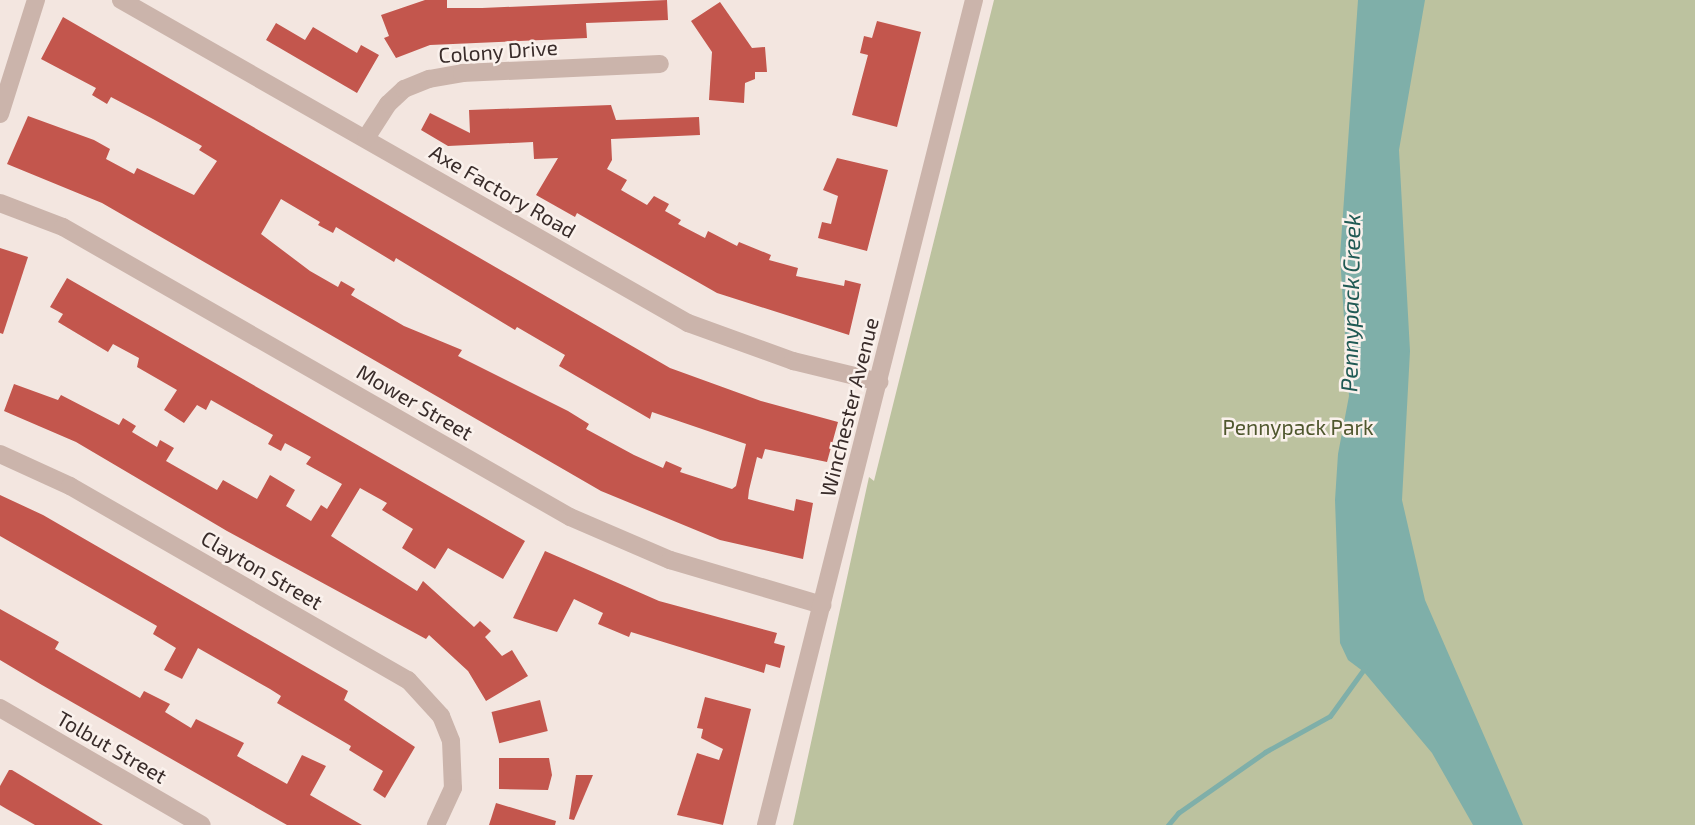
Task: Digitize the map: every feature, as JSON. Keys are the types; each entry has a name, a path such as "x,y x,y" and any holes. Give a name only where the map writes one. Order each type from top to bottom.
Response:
{"street":[{"path":"0,114 36,0"},
{"name":"Axe Factory Road","path":"121,0 688,323 793,361 879,382"},
{"name":"Winchester Avenue","path":"766,825 974,0"},
{"name":"Colony Drive","path":"366,138 388,104 404,89 429,79 462,73 660,64"},
{"name":"Mower Street","path":"0,203 64,227 570,517 670,560 822,605"},
{"name":"Clayton Street","path":"0,454 70,486 408,680 441,716 451,741 453,770 447,806 436,825"},
{"name":"Tolbut Street","path":"0,708 202,825"}],"green space":[{"name":"Pennypack Park","path":"994,0 1695,0 1695,825 793,825 869,477 874,481"}],"water":[{"name":"Pennypack Creek","path":"1358,0 1425,0 1399,150 1410,351 1402,500 1425,600 1523,825 1473,825 1432,753 1364,672 1348,660 1340,643 1335,500 1338,454 1349,396 1340,256"}],"building":[{"path":"425,0 447,0 447,8 482,8 667,0 668,20 586,23 587,38 430,45 396,58 384,38 389,36 381,15"},
{"path":"720,2 752,48 765,47 767,72 755,72 755,79 745,83 744,103 709,100 712,52 691,21"},
{"path":"63,17 670,368 761,401 838,422 827,462 765,449 762,459 757,457 748,499 794,511 796,499 813,503 803,559 720,540 601,491 102,203 7,164 28,116 94,140 110,149 106,159 134,174 137,168 194,195 217,161 199,150 202,146 111,97 107,104 92,95 96,88 41,59","holes":["281,199 320,222 318,225 333,233 336,227 394,262 396,258 515,330 517,327 565,355 559,366 650,419 652,412 746,444 736,486 732,489 680,472 682,468 666,461 663,468 634,455 586,429 589,424 568,411 458,356 462,350 404,326 351,295 355,289 341,281 338,287 310,271 261,234"]},
{"path":"877,21 921,32 897,127 852,115 868,55 860,53 864,36 872,38"},
{"path":"276,23 305,40 313,27 357,53 361,45 379,55 357,93 266,40"},
{"path":"611,105 616,120 699,117 700,135 611,139 612,160 607,169 627,180 621,190 647,205 654,196 669,204 665,211 681,220 678,224 705,238 708,231 737,246 739,242 771,255 769,260 798,268 796,276 844,286 845,280 861,284 849,335 717,293 577,213 575,217 536,195 558,158 534,159 533,142 448,146 421,130 430,113 470,133 469,110"},
{"path":"837,158 888,170 867,251 818,238 822,222 831,224 838,196 823,190"},
{"path":"0,248 28,257 3,334 0,333"},
{"path":"67,278 525,541 503,579 448,548 435,569 402,548 413,529 382,510 387,503 360,488 331,536 417,591 423,581 474,627 480,621 491,631 485,637 502,656 512,650 528,676 486,701 468,671 429,635 426,639 227,531 76,442 4,411 14,384 58,400 61,395 119,425 123,418 136,426 132,432 157,447 160,440 174,448 166,461 217,490 223,480 257,499 270,475 295,490 286,506 311,521 321,505 327,509 342,484 306,464 311,457 285,443 281,451 268,444 273,435 211,400 206,410 197,405 184,423 164,410 177,390 137,367 139,358 113,344 108,352 58,322 63,314 50,307"},
{"path":"0,495 43,515 348,691 344,700 415,747 385,798 373,790 383,771 349,750 351,746 277,703 281,696 270,689 198,648 182,679 164,670 176,648 153,634 157,626 0,536"},
{"path":"545,551 659,601 777,633 774,643 785,646 780,668 766,664 764,673 631,632 629,637 598,624 603,613 574,599 557,632 513,618"},
{"path":"0,609 59,642 55,649 140,698 144,691 170,704 165,712 191,728 196,719 244,743 237,756 287,784 302,755 326,766 310,795 362,825 287,825 0,660"},
{"path":"705,697 751,709 723,825 677,815 697,753 719,760 723,749 701,738 703,729 697,728"},
{"path":"540,700 548,731 499,743 491,712"},
{"path":"499,758 549,758 552,775 548,790 499,789"},
{"path":"9,770 103,825 35,825 5,808 0,805 0,786"},
{"path":"576,775 593,775 574,820 569,819"},
{"path":"496,803 556,821 555,825 489,825"}],"waterway":[{"path":"1168,825 1178,813 1265,752 1330,716 1366,666"}]}
